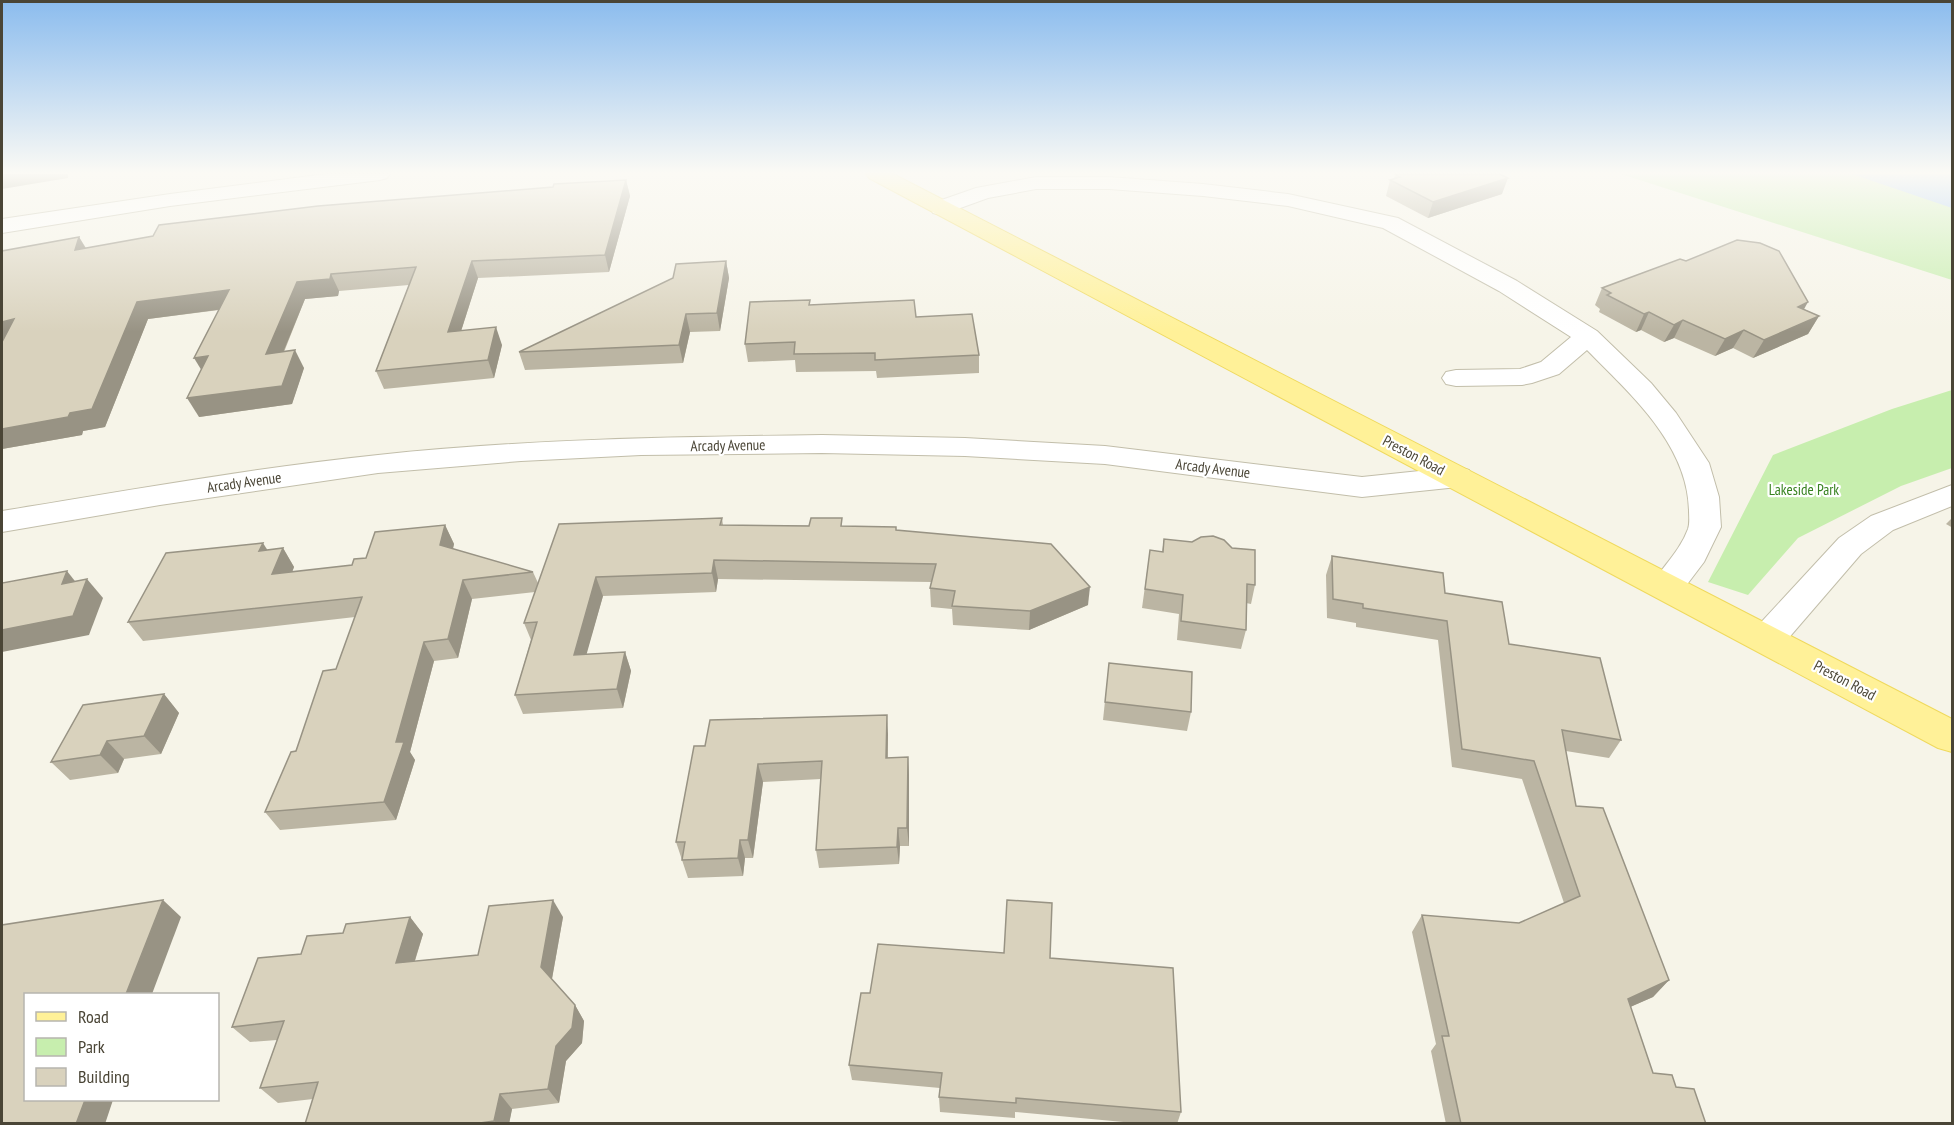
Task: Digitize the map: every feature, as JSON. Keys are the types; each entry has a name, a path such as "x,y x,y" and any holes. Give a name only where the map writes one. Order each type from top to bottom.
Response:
{"main road":[{"name":"Preston Road","path":"977,226 1953,737"}],"street":[{"path":"1397,226 1508,286 1588,336 1641,389 1666,419 1694,463 1704,497 1705,527 1692,554 1667,587"},
{"path":"1456,378 1522,377 1550,368 1588,336"},
{"name":"Arcady Avenue","path":"2,522 160,495 378,464 521,452 641,446 822,444 965,447 1093,454 1362,487 1458,477"},
{"path":"1767,639 1850,546 1882,523 1953,495"}],"green space":[{"path":"1785,226 1952,226 1952,280"},
{"name":"Lakeside Park","path":"1952,390 1952,468 1901,486 1798,538 1748,595 1708,582 1773,455 1892,409"}],"building":[{"path":"158,226 613,226 605,255 472,261 448,332 496,327 488,360 376,371 416,267 331,274 330,279 297,282 266,354 295,350 282,386 187,398 208,356 194,358 229,290 137,302 92,409 70,413 68,417 2,429 2,342 14,319 2,322 2,251 79,237 75,250 153,236"},
{"path":"1737,240 1760,243 1779,251 1808,302 1798,307 1819,316 1764,340 1744,330 1725,339 1683,320 1674,325 1649,312 1644,314 1607,295 1611,293 1602,288 1680,259 1686,261"},
{"path":"726,261 717,313 686,314 679,345 519,352 673,278 676,264"},
{"path":"810,300 809,305 914,300 916,317 972,314 979,355 875,360 875,353 794,354 795,342 745,344 750,302"},
{"path":"722,518 720,525 809,526 811,518 842,518 841,526 896,527 896,530 1051,544 1090,587 1030,611 952,606 955,591 930,588 936,564 714,560 712,573 596,577 574,655 625,652 617,689 515,695 537,622 524,623 559,524"},
{"path":"445,525 440,545 533,572 463,580 448,639 424,642 396,742 404,742 384,802 265,812 291,752 296,751 323,671 336,669 362,597 128,622 166,553 263,543 259,551 283,548 272,574 352,565 354,559 366,558 375,532"},
{"path":"1213,536 1224,540 1232,548 1255,550 1255,585 1247,584 1246,630 1181,621 1183,595 1145,589 1150,550 1163,552 1164,539 1192,542 1201,537"},
{"path":"1332,556 1443,573 1445,593 1502,602 1509,644 1600,658 1621,740 1562,730 1576,806 1603,808 1669,980 1628,999 1653,1073 1672,1075 1676,1087 1694,1089 1706,1124 1461,1124 1442,1036 1449,1036 1422,915 1519,923 1580,896 1534,761 1462,749 1447,621 1363,608 1363,604 1333,599"},
{"path":"67,571 62,584 87,579 73,616 2,630 2,583"},
{"path":"1109,663 1192,672 1191,712 1105,702"},
{"path":"164,694 144,736 107,741 100,755 51,762 83,705"},
{"path":"887,715 886,758 908,757 907,828 898,828 897,847 816,850 822,761 758,764 748,840 740,840 738,858 682,860 685,842 676,842 694,746 705,746 710,720"},
{"path":"163,900 126,993 24,993 24,1101 85,1101 76,1124 2,1124 2,925"},
{"path":"553,900 541,967 575,1005 572,1028 556,1046 548,1089 500,1094 494,1121 473,1124 305,1124 318,1082 260,1088 284,1021 232,1027 258,958 301,954 307,936 343,933 346,924 410,917 396,963 478,955 489,906"},
{"path":"1007,900 1052,903 1050,958 1173,968 1181,1112 1016,1098 1016,1103 939,1097 942,1073 849,1065 861,993 870,993 878,944 1004,953"}]}
